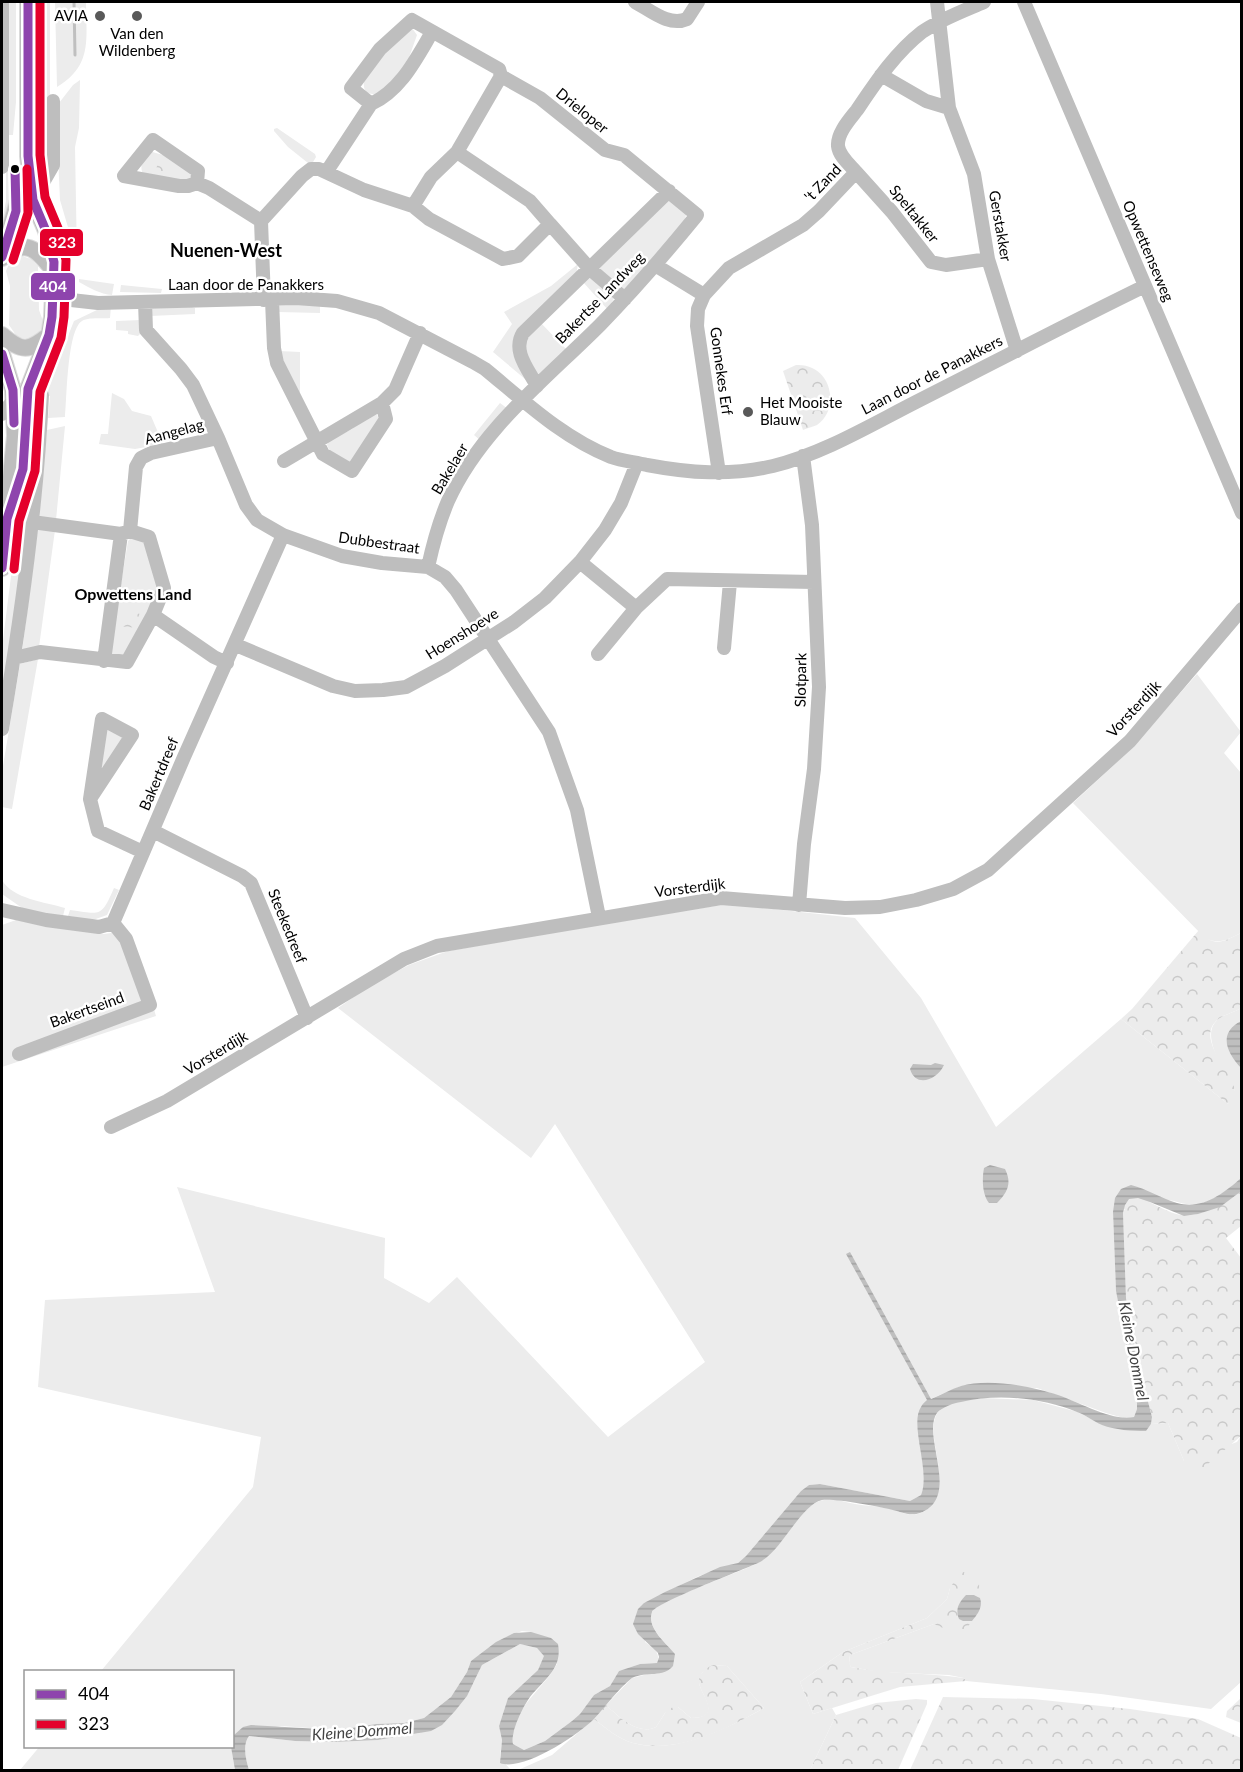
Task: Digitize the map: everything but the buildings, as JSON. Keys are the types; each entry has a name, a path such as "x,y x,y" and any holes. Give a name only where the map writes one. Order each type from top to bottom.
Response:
{"main road":[{"path":"15,436 28,389 49,335 54,270 46,231 33,200 28,156 28,2"},
{"path":"2,258 25,178 28,156"},
{"path":"2,258 14,249 29,247 40,254 54,270"},
{"path":"2,335 14,345 25,349 37,345 49,335"},
{"path":"2,354 13,390 15,436 2,568"}],"street":[{"path":"2,2 2,167"},
{"path":"635,2 675,22 687,19 698,2"},
{"name":"Gerstakker","path":"937,2 949,108 974,174 988,259 1017,351"},
{"name":"'t Zand","path":"704,295 729,268 803,225 856,172 843,158 838,142 846,125 881,75 903,50 940,21 984,2"},
{"name":"Opwettenseweg","path":"1024,2 1242,513"},
{"name":"Drieloper","path":"371,104 351,88 380,49 412,20 499,69 501,76 540,98 605,150 624,155 697,215"},
{"path":"329,167 371,104 387,97 409,70 432,32"},
{"path":"881,75 926,101 949,108"},
{"path":"413,206 430,177 457,152 501,76"},
{"path":"33,200 53,165 53,101"},
{"path":"197,183 198,171 153,140 124,176 179,186 197,183 209,188 261,221"},
{"path":"457,152 530,201 590,269 625,299"},
{"path":"382,403 386,419 352,471 323,454 277,363 268,300 261,221 302,176 311,170 329,167 364,190 413,206 429,219 503,259 518,256 550,224"},
{"name":"Speltakker","path":"856,172 931,262 946,265 988,259"},
{"path":"537,386 520,353 519,338 669,191"},
{"name":"Bakertse Landweg","path":"522,400 625,299 697,215"},
{"path":"655,265 704,295"},
{"name":"Laan door de Panakkers","path":"52,298 98,303 305,298 337,301 379,313 484,369 563,432 614,458 691,472 719,473 773,466 803,456 854,433 1145,286"},
{"name":"Gonnekes Erf","path":"704,295 698,309 697,326 719,473"},
{"name":"Dubbestraat","path":"145,302 146,330 193,385 249,511 262,523 283,535 342,556 382,563 428,567 445,577 450,583 489,638 549,732 577,810 599,917"},
{"path":"284,461 382,403 394,390 420,333"},
{"path":"2,729 32,522 42,395"},
{"name":"Bakelaer","path":"428,567 434,538 449,500 468,466 522,400"},
{"path":"2,414 13,401"},
{"name":"Aangelag","path":"104,660 136,468 141,458 151,453 218,438"},
{"name":"Slotpark","path":"799,905 814,769 819,687 812,525 803,456"},
{"name":"Hoenshoeve","path":"236,645 333,687 355,691 406,687 445,666 514,622 545,598 580,562 605,530 621,503 637,463"},
{"path":"14,658 40,652 128,662 153,615 164,588 149,537 32,522"},
{"name":"Bakertdreef","path":"113,923 283,535"},
{"path":"580,562 636,608"},
{"path":"598,654 636,608 667,579 814,582"},
{"path":"724,648 730,582"},
{"name":"Vorsterdijk","path":"111,1127 167,1101 404,959 437,946 721,898 845,908 880,907 916,900 953,889 988,870 1130,741 1242,609"},
{"path":"153,615 214,657 227,663"},
{"path":"90,799 132,735 102,719 90,799 98,831 143,852"},
{"name":"Steekedreef","path":"153,831 242,876 250,883 307,1018"},
{"path":"2,910 46,920 99,927 113,923"},
{"name":"Bakertseind","path":"19,1054 150,1005 126,939 113,923"}],"green space":[{"path":"5,2 16,2 16,102 13,135 6,135"},
{"path":"39,2 50,2 50,144 45,144 45,108 39,108"},
{"path":"55,2 86,2 86,39 82,60 69,79 57,87"},
{"path":"412,28 417,35 406,66 378,95 367,93 364,86 365,77 371,68"},
{"path":"80,80 79,128 75,147 77,258 60,200 57,134 59,103"},
{"path":"277,128 315,154 313,162 308,163 288,147 274,131"},
{"path":"149,151 170,157 191,172 190,179 165,180 142,172 141,166"},
{"path":"160,155 173,160 182,167 173,179 154,177"},
{"path":"6,170 13,170 13,207 9,223 2,223 6,201"},
{"path":"669,197 687,211 684,223 627,289 622,290 597,269"},
{"path":"51,234 60,235 69,272 69,294 59,281"},
{"path":"22,256 31,259 38,266 39,310 43,321 40,332 28,339 18,338 9,325 10,286 6,271 12,261"},
{"path":"578,264 575,281 516,334 531,384 493,352 512,324 504,312 551,286"},
{"path":"591,274 614,298 608,310 583,282"},
{"path":"79,279 114,284 112,295 91,288 79,282"},
{"path":"121,285 162,289 161,293 120,292"},
{"path":"264,286 314,286 314,290 264,292"},
{"path":"277,304 320,305 320,313 278,312"},
{"path":"69,305 68,319 50,363 41,364 57,317"},
{"path":"111,306 110,318 85,320 77,327 73,337 67,381 65,417 48,418 50,396 46,395 48,386 74,321"},
{"path":"150,308 195,308 195,314 150,316"},
{"path":"141,320 141,333 138,336 128,334 128,331 116,330 116,321"},
{"path":"539,321 567,350 537,380 523,352 522,339"},
{"path":"279,351 300,352 300,392 297,394"},
{"path":"796,365 808,366 818,371 829,388 829,409 824,418 817,425 803,430 783,371"},
{"path":"37,373 46,374 40,392 32,481 2,711 2,648 27,463 33,386"},
{"path":"112,393 124,399 132,411 151,416 163,444 135,449 99,444 101,434 108,434"},
{"path":"500,403 508,409 481,441 474,435"},
{"path":"376,413 379,419 350,463 331,454 327,445 329,441 352,429"},
{"path":"65,426 56,520 39,518 47,430"},
{"path":"38,528 55,530 39,647 22,652"},
{"path":"131,538 143,540 161,587 127,656 112,656 110,651 128,541"},
{"path":"121,609 140,614 138,628 118,626"},
{"path":"38,659 12,809 2,807 2,772 20,664"},
{"path":"1197,674 1241,732 1224,753 1241,773 1241,933 1219,941 1205,938 1073,803 1129,751"},
{"path":"107,728 123,737 95,785"},
{"path":"2,880 21,896 65,908 63,916 25,910 2,894"},
{"path":"114,888 119,890 107,915 93,920 68,916 70,910 99,912 106,905"},
{"path":"728,904 855,918 921,998 996,1127 1121,1019 1228,1104 1235,1091 1220,1064 1211,1034 1213,1025 1220,1018 1241,1008 1241,1021 1229,1031 1227,1043 1231,1056 1241,1068 1241,1178 1210,1201 1184,1204 1164,1200 1113,1212 1116,1291 1137,1403 1134,1417 1127,1419 1106,1413 1037,1388 961,1386 928,1400 918,1422 925,1481 921,1495 910,1501 820,1484 809,1485 801,1491 738,1563 699,1576 644,1603 645,1642 657,1653 657,1663 640,1664 619,1671 610,1686 594,1695 572,1721 545,1741 524,1750 513,1744 516,1721 528,1701 557,1664 531,1632 522,1631 506,1637 471,1661 467,1672 451,1697 424,1718 404,1723 376,1724 338,1730 281,1726 234,1735 234,1670 102,1670 253,1487 261,1437 38,1387 45,1300 215,1292 177,1187 385,1238 384,1278 429,1303 457,1277 608,1437 705,1362 555,1124 531,1158 338,1008 371,985 409,965 448,951"},
{"path":"16,920 104,934 111,933 120,920 156,1016 2,1067 2,925"},
{"path":"1199,930 1204,936 1218,942 1241,933 1241,1008 1220,1018 1213,1026 1210,1035 1216,1054 1233,1083 1234,1100 1228,1104 1121,1019"},
{"path":"1241,1190 1241,1226 1226,1238 1241,1258 1241,1436 1202,1469 1192,1471 1184,1461 1168,1423 1151,1424 1152,1417 1136,1355 1126,1298 1123,1213 1129,1199 1137,1199 1175,1214 1197,1214 1222,1204"},
{"path":"983,1398 1033,1400 1078,1412 1103,1425 1146,1430 1151,1424 1168,1423 1184,1461 1237,1442 1241,1436 1241,1682 1211,1709 1101,1694 966,1681 964,1678 949,1675 879,1672 851,1667 850,1655 934,1624 979,1598 979,1584 950,1588 947,1599 927,1618 843,1652 800,1682 813,1714 832,1708 836,1715 810,1770 518,1770 552,1755 594,1719 612,1733 633,1743 649,1746 666,1745 701,1738 764,1708 727,1666 713,1665 702,1673 699,1681 709,1710 701,1717 691,1718 678,1707 665,1713 656,1727 642,1729 629,1724 606,1705 632,1678 648,1674 675,1654 655,1629 651,1618 652,1612 669,1600 763,1560 778,1546 799,1517 815,1503 836,1500 887,1508 910,1515 922,1513 927,1509 934,1498 939,1478 934,1440 936,1416 940,1410 949,1405"},
{"path":"961,1571 970,1575 979,1584 980,1598 974,1595 963,1621 972,1621 961,1636 934,1624 850,1655 849,1662 851,1667 865,1670 950,1676 964,1678 966,1681 900,1687 813,1714 800,1682 843,1652 927,1618 947,1599 950,1588"},
{"path":"520,1644 537,1648 545,1656 538,1670 508,1698 499,1726 502,1740 500,1758 511,1770 249,1770 245,1748 249,1736 334,1742 378,1740 420,1733 473,1684 482,1665"},
{"path":"713,1665 727,1666 764,1708 701,1738 666,1746 649,1746 622,1739 594,1719 606,1705 629,1724 642,1729 656,1727 665,1713 674,1706 691,1718 701,1717 706,1714 708,1705 699,1680 703,1672"},
{"path":"943,1697 1033,1699 1198,1719 1241,1738 1241,1770 910,1770"},
{"path":"1241,1698 1241,1723 1226,1717 1227,1711"},
{"path":"927,1700 927,1704 898,1770 810,1770 836,1715 876,1703"},
{"path":"38,1748 231,1748 235,1770 20,1770"}],"water":[{"path":"1241,1021 1241,1068 1231,1056 1227,1037 1229,1031"},
{"path":"935,1063 944,1065 937,1074 927,1080 917,1079 910,1069 913,1064 931,1065"},
{"path":"990,1165 1005,1169 1008,1179 1006,1191 997,1203 989,1203 984,1191 984,1168"},
{"name":"Kleine Dommel","path":"1241,1178 1240,1192 1220,1207 1198,1214 1184,1216 1138,1198 1129,1199 1125,1205 1123,1213 1126,1298 1136,1355 1152,1417 1151,1424 1146,1431 1107,1427 1064,1407 1020,1398 975,1399 945,1407 937,1413 933,1423 940,1480 938,1494 932,1505 920,1513 912,1514 835,1500 822,1500 814,1504 798,1519 775,1550 766,1558 683,1594 652,1612 652,1624 655,1630 675,1654 673,1666 664,1672 632,1678 586,1726 563,1743 535,1758 510,1764 500,1763 502,1740 499,1726 508,1698 538,1670 544,1656 537,1648 520,1644 482,1665 467,1696 442,1725 431,1731 378,1740 334,1742 249,1736 245,1748 249,1770 235,1770 231,1748 234,1748 234,1735 243,1727 251,1725 338,1730 376,1724 404,1723 424,1718 451,1697 467,1672 471,1661 496,1642 514,1633 531,1632 551,1638 558,1644 559,1653 554,1669 528,1700 515,1726 513,1744 524,1750 545,1741 572,1721 594,1695 610,1686 619,1671 640,1664 657,1663 658,1653 638,1634 633,1624 638,1609 644,1603 665,1592 720,1567 738,1563 801,1491 809,1485 820,1484 910,1501 921,1495 924,1474 917,1425 921,1406 927,1400 846,1254 850,1252 931,1399 957,1387 972,1384 1010,1384 1047,1392 1116,1417 1134,1417 1137,1403 1116,1291 1113,1212 1115,1198 1121,1189 1131,1185 1186,1205 1212,1199"},
{"path":"966,1595 974,1595 981,1601 979,1610 972,1621 959,1619 957,1612 958,1606"}],"waterway":[{"path":"74,2 75,55"}],"transit line":[{"name":"404","path":"2,568 7,519 23,469 28,389 49,335 52,317 54,262 46,231 33,200 28,156 28,2"},
{"name":"323","path":"14,569 19,521 35,471 40,392 61,338 64,317 66,260 58,228 45,197 40,155 40,2"},
{"name":"404","path":"2,257 16,211 15,169"},
{"name":"323","path":"13,260 28,213 27,169"},
{"name":"404","path":"2,354 13,390 14,423"}],"place":[{"name":"AVIA","path":"100,16"},
{"name":"Van den Wildenberg","path":"137,16"},
{"name":"Het Mooiste Blauw","path":"748,412"}],"district":[{"name":"Nuenen-West","path":"226,251"},
{"name":"Opwettens Land","path":"133,594"}]}
